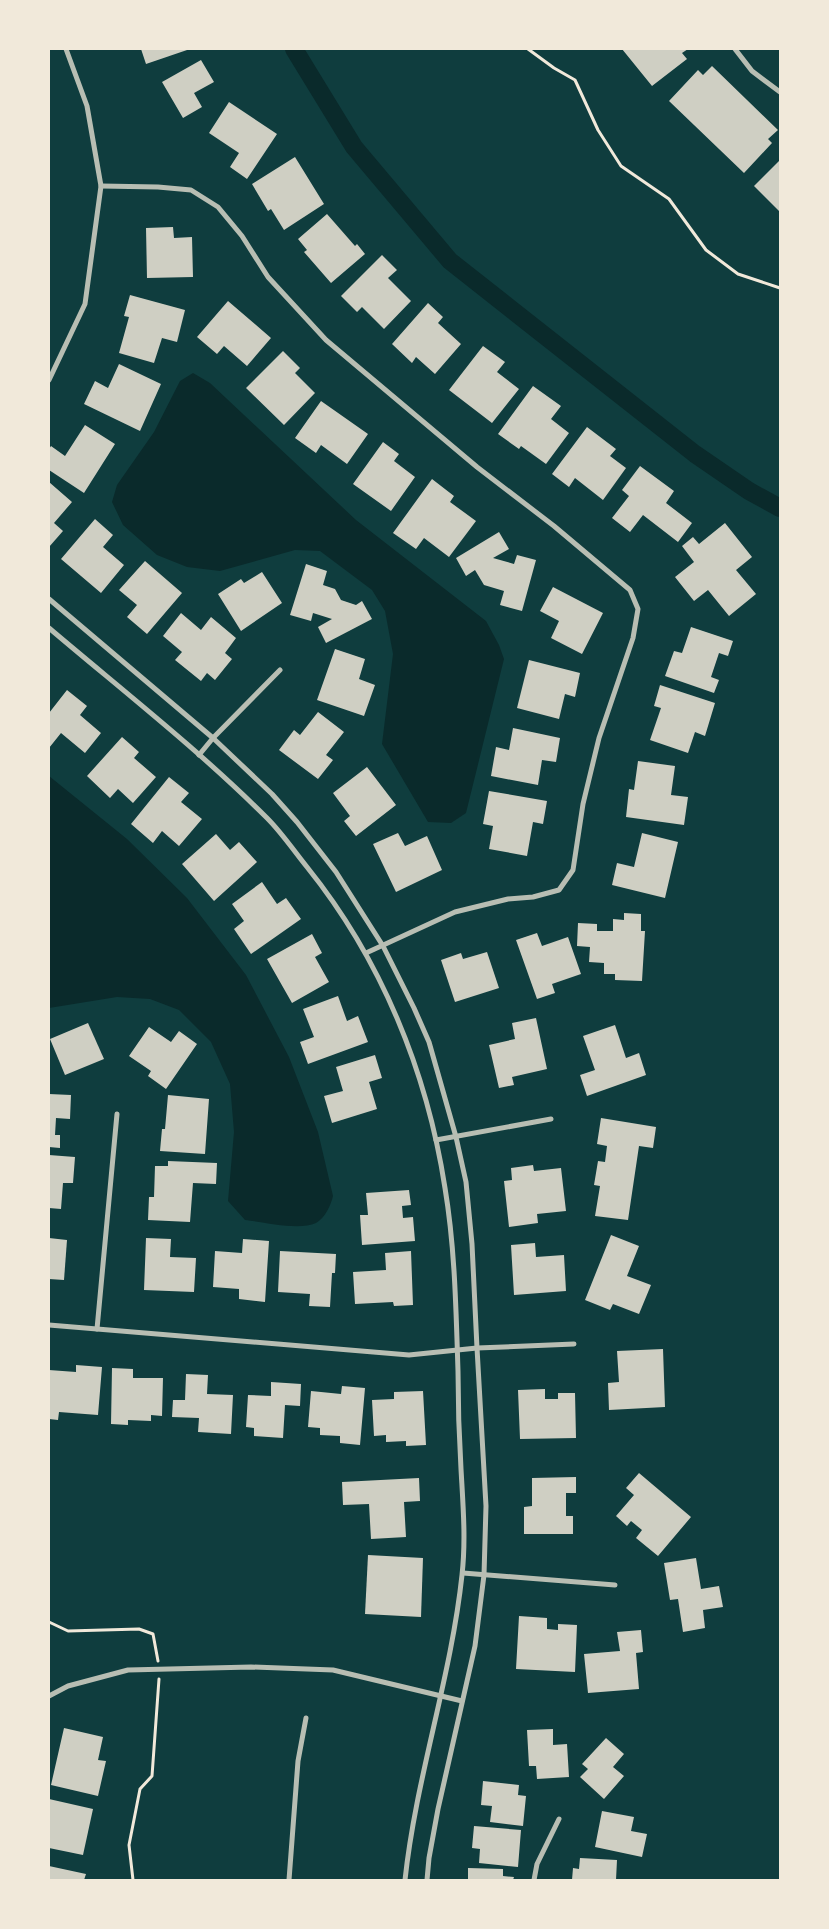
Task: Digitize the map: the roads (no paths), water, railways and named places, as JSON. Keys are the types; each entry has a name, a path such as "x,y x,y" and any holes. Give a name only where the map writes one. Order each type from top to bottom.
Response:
{"street":[{"path":"49,380 85,304 101,186 87,106 66,49"},
{"path":"735,49 752,70 780,92"},
{"path":"101,186 158,187 192,190 218,206 242,236 268,277 326,340 477,467 554,526 630,590 638,609 633,638 599,738 583,804 573,870 559,890 533,897 508,899 455,912 366,953"},
{"path":"49,599 212,738 272,794 297,822 336,872 383,946 429,1042 456,1137 466,1182 472,1244 476,1348 486,1506 484,1575 475,1646 438,1809 427,1880"},
{"path":"49,628 199,755 269,820 329,895 366,953 390,1002 416,1065 436,1140 445,1188 451,1243 464,1524 463,1573 453,1635 409,1842 405,1880"},
{"path":"199,755 212,738 280,670"},
{"path":"98,1329 117,1114"},
{"path":"436,1140 551,1119"},
{"path":"49,1325 409,1355 476,1348 574,1344"},
{"path":"463,1573 615,1585"},
{"path":"49,1696 68,1686 128,1670 251,1667 332,1670 462,1701"},
{"path":"289,1880 298,1761 306,1718"},
{"path":"534,1880 537,1864 559,1819"}],"water":[{"path":"193,373 210,383 356,520 486,621 504,659 466,813 451,823 428,822 382,744 393,654 385,611 372,590 320,551 295,550 220,571 187,567 157,555 123,525 112,502 117,485 154,432 180,381"},
{"path":"49,776 127,839 187,898 246,975 289,1057 318,1132 333,1196 327,1211 316,1223 291,1226 245,1220 228,1201 234,1132 230,1084 211,1042 179,1010 150,999 117,997 49,1008"}],"waterway":[{"path":"294,49 354,147 450,261 695,454 749,491 780,508"}]}
